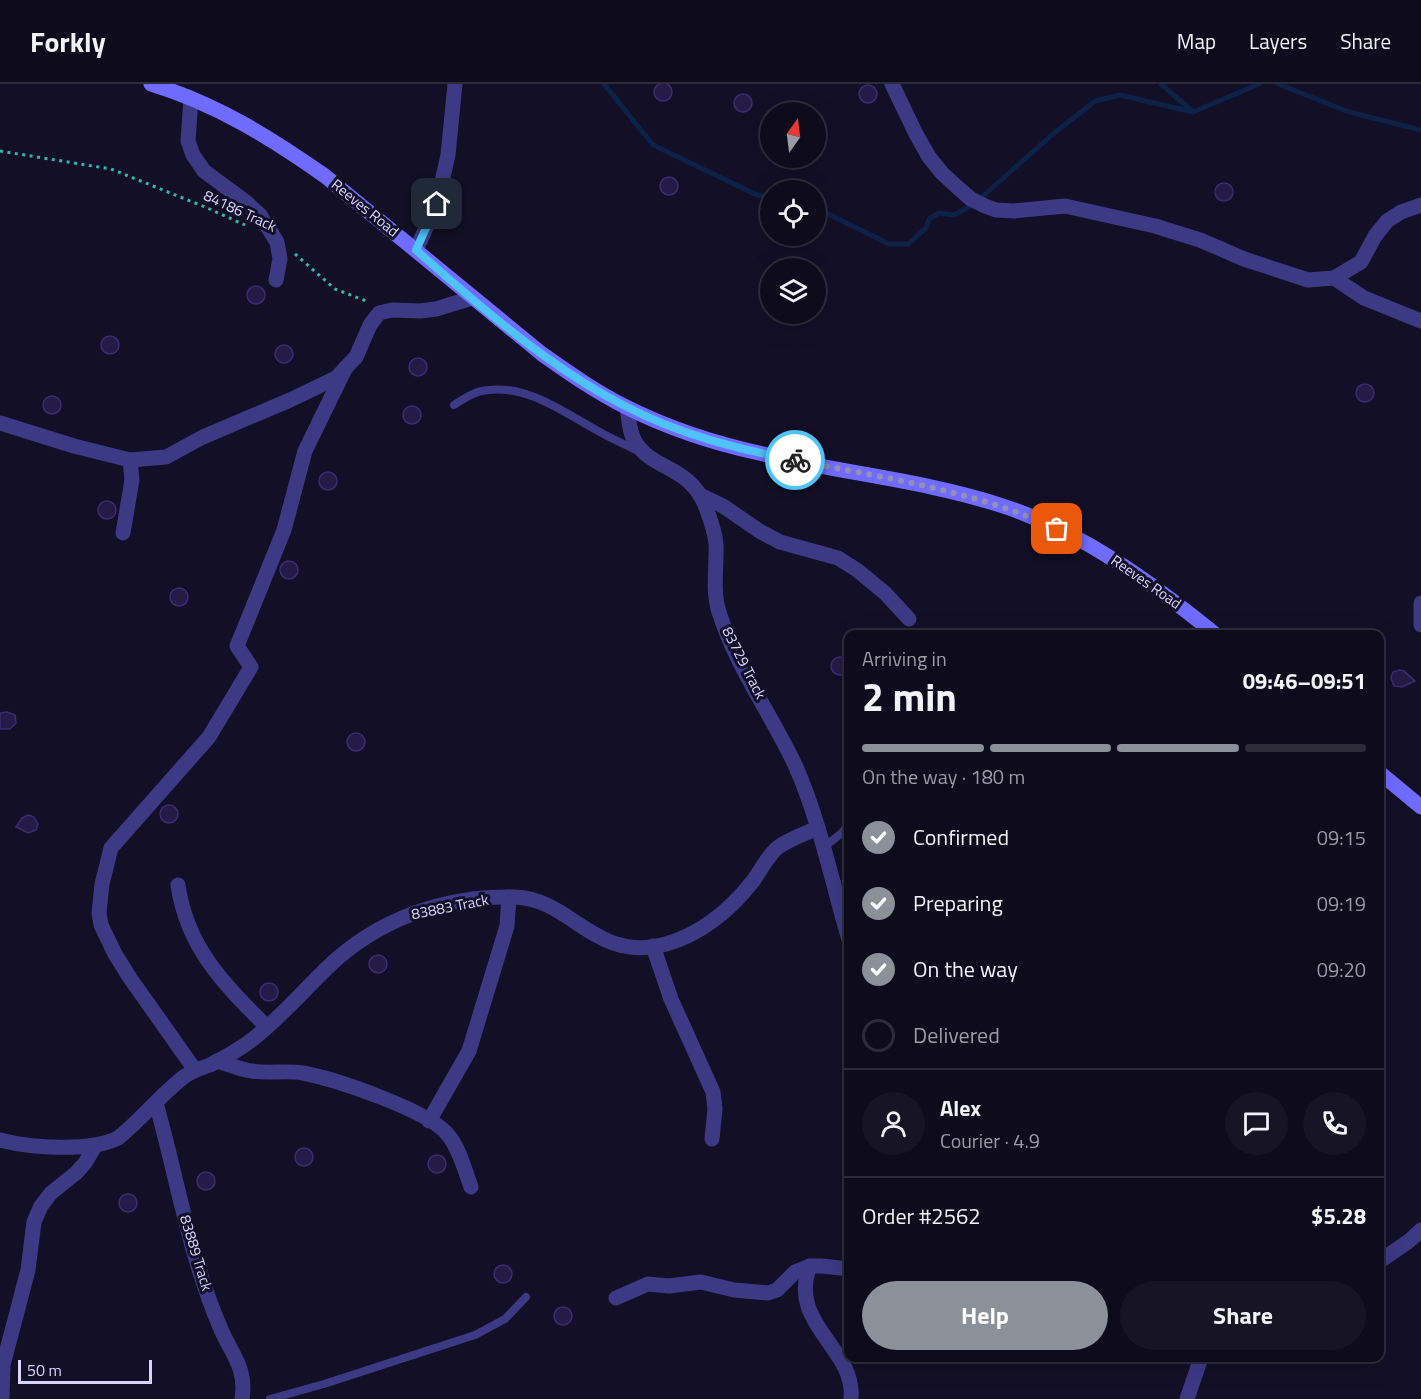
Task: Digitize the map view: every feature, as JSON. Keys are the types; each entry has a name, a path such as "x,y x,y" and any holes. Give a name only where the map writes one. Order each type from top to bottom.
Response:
{"street":[{"name":"Reeves Road","path":"151,84 248,125 290,151 325,176 542,354 627,408 689,433 759,453 950,492 1002,506 1077,538 1116,560 1210,630"},
{"path":"416,250 437,204 448,155 455,84"},
{"path":"892,84 916,134 929,157 942,173 971,199 996,210 1014,211 1054,207 1085,210 1200,240 1244,259 1308,280 1334,278 1361,262 1375,236 1387,221 1401,212 1421,205"},
{"path":"191,99 188,141 193,155 204,171 260,215 277,242 280,259 276,280"},
{"path":"1334,278 1364,298 1421,321"},
{"path":"0,423 74,446 130,460 166,457 203,437 336,378 356,357 373,318 379,313 392,310 436,309 472,298"},
{"path":"195,1070 130,978 101,925 99,913 104,873 111,848 209,737 251,667 237,646 284,530 305,451 346,367"},
{"name":"83729 Track","path":"627,408 629,424 636,443 651,457 685,478 700,495 715,537 715,591 719,612 743,668 794,764 818,828 844,921"},
{"path":"123,533 132,480 130,460"},
{"path":"700,495 723,506 780,542 838,558 885,593 909,618"},
{"path":"1421,603 1421,625"},
{"path":"1384,776 1421,807"},
{"name":"83883 Track","path":"0,1140 33,1145 94,1146 118,1138 176,1084 195,1070 217,1061 252,1040 338,958 377,929 421,910 461,902 509,897 529,899 547,906 600,939 624,946 668,944 691,934 737,899 776,849 818,828"},
{"path":"178,885 181,908 213,970 267,1027"},
{"path":"429,1121 469,1052 507,926 509,897"},
{"path":"653,946 670,999 713,1092 715,1109 712,1139"},
{"path":"217,1061 252,1071 300,1072 322,1077 357,1087 411,1111 449,1136 471,1187"},
{"name":"83889 Track","path":"156,1103 197,1261 220,1328 241,1368 244,1386 242,1399"},
{"path":"2,1399 3,1365 28,1270 34,1222 41,1206 51,1193 76,1173 85,1163 94,1146"},
{"path":"1384,1258 1421,1230"},
{"path":"616,1298 648,1284 669,1286 701,1282 734,1290 768,1293 777,1290 795,1272 810,1266 844,1268"},
{"path":"810,1266 805,1282 805,1296 823,1336 844,1363 850,1375 851,1399"},
{"path":"1187,1399 1200,1362"}],"lane":[{"path":"454,405 474,393 487,390 504,390 524,394 552,404 601,433 651,457"},
{"path":"824,847 844,830"},
{"path":"270,1399 324,1384 474,1335 506,1319 526,1297"}],"path":[{"name":"84186 Track","path":"0,151 111,169 249,227"},
{"name":"84186 Track","path":"277,242 288,248 335,289 373,303"}],"building":[{"path":"663,83 669,86 672,92 669,98 663,101 657,98 654,92 657,86"},
{"path":"868,85 874,88 877,94 874,100 868,103 862,100 859,94 862,88"},
{"path":"743,94 749,97 752,103 749,109 743,112 737,109 734,103 737,97"},
{"path":"669,177 675,180 678,186 675,192 669,195 663,192 660,186 663,180"},
{"path":"1224,183 1230,186 1233,192 1230,198 1224,201 1218,198 1215,192 1218,186"},
{"path":"256,286 262,289 265,295 262,301 256,304 250,301 247,295 250,289"},
{"path":"110,336 116,339 119,345 116,351 110,354 104,351 101,345 104,339"},
{"path":"284,345 290,348 293,354 290,360 284,363 278,360 275,354 278,348"},
{"path":"418,358 424,361 427,367 424,373 418,376 412,373 409,367 412,361"},
{"path":"1365,384 1371,387 1374,393 1371,399 1365,402 1359,399 1356,393 1359,387"},
{"path":"52,396 58,399 61,405 58,411 52,414 46,411 43,405 46,399"},
{"path":"412,406 418,409 421,415 418,421 412,424 406,421 403,415 406,409"},
{"path":"328,472 334,475 337,481 334,487 328,490 322,487 319,481 322,475"},
{"path":"107,501 113,504 116,510 113,516 107,519 101,516 98,510 101,504"},
{"path":"289,561 295,564 298,570 295,576 289,579 283,576 280,570 283,564"},
{"path":"179,588 185,591 188,597 185,603 179,606 173,603 170,597 173,591"},
{"path":"837,658 843,658 844,673 840,675 834,672 831,666"},
{"path":"1404,671 1415,681 1402,687 1394,686 1391,678 1393,672"},
{"path":"7,712 15,715 16,723 10,729 0,729 0,713"},
{"path":"356,733 362,736 365,742 362,748 356,751 350,748 347,742 350,736"},
{"path":"169,805 175,808 178,814 175,820 169,823 163,820 160,814 163,808"},
{"path":"28,815 34,817 38,824 36,830 28,833 16,827 22,818"},
{"path":"378,955 384,958 387,964 384,970 378,973 372,970 369,964 372,958"},
{"path":"269,983 275,986 278,992 275,998 269,1001 263,998 260,992 263,986"},
{"path":"304,1148 310,1151 313,1157 310,1163 304,1166 298,1163 295,1157 298,1151"},
{"path":"437,1155 443,1158 446,1164 443,1170 437,1173 431,1170 428,1164 431,1158"},
{"path":"206,1172 212,1175 215,1181 212,1187 206,1190 200,1187 197,1181 200,1175"},
{"path":"128,1194 134,1197 137,1203 134,1209 128,1212 122,1209 119,1203 122,1197"},
{"path":"503,1265 509,1268 512,1274 509,1280 503,1283 497,1280 494,1274 497,1268"},
{"path":"563,1307 569,1310 572,1316 569,1322 563,1325 557,1322 554,1316 557,1310"}],"waterway":[{"path":"604,84 653,145 760,196"},
{"path":"1161,84 1191,110"},
{"path":"983,196 1053,134 1095,101 1120,95 1193,112 1259,84"},
{"path":"1278,84 1349,112 1421,130"},
{"path":"826,213 889,244 908,244 926,228 929,219 939,213 954,215 972,205"}],"way so far":[{"path":"795,460 959,494 1002,506 1057,529"}],"route":[{"path":"437,204 416,250 542,354 627,408 713,441 795,460"}]}
